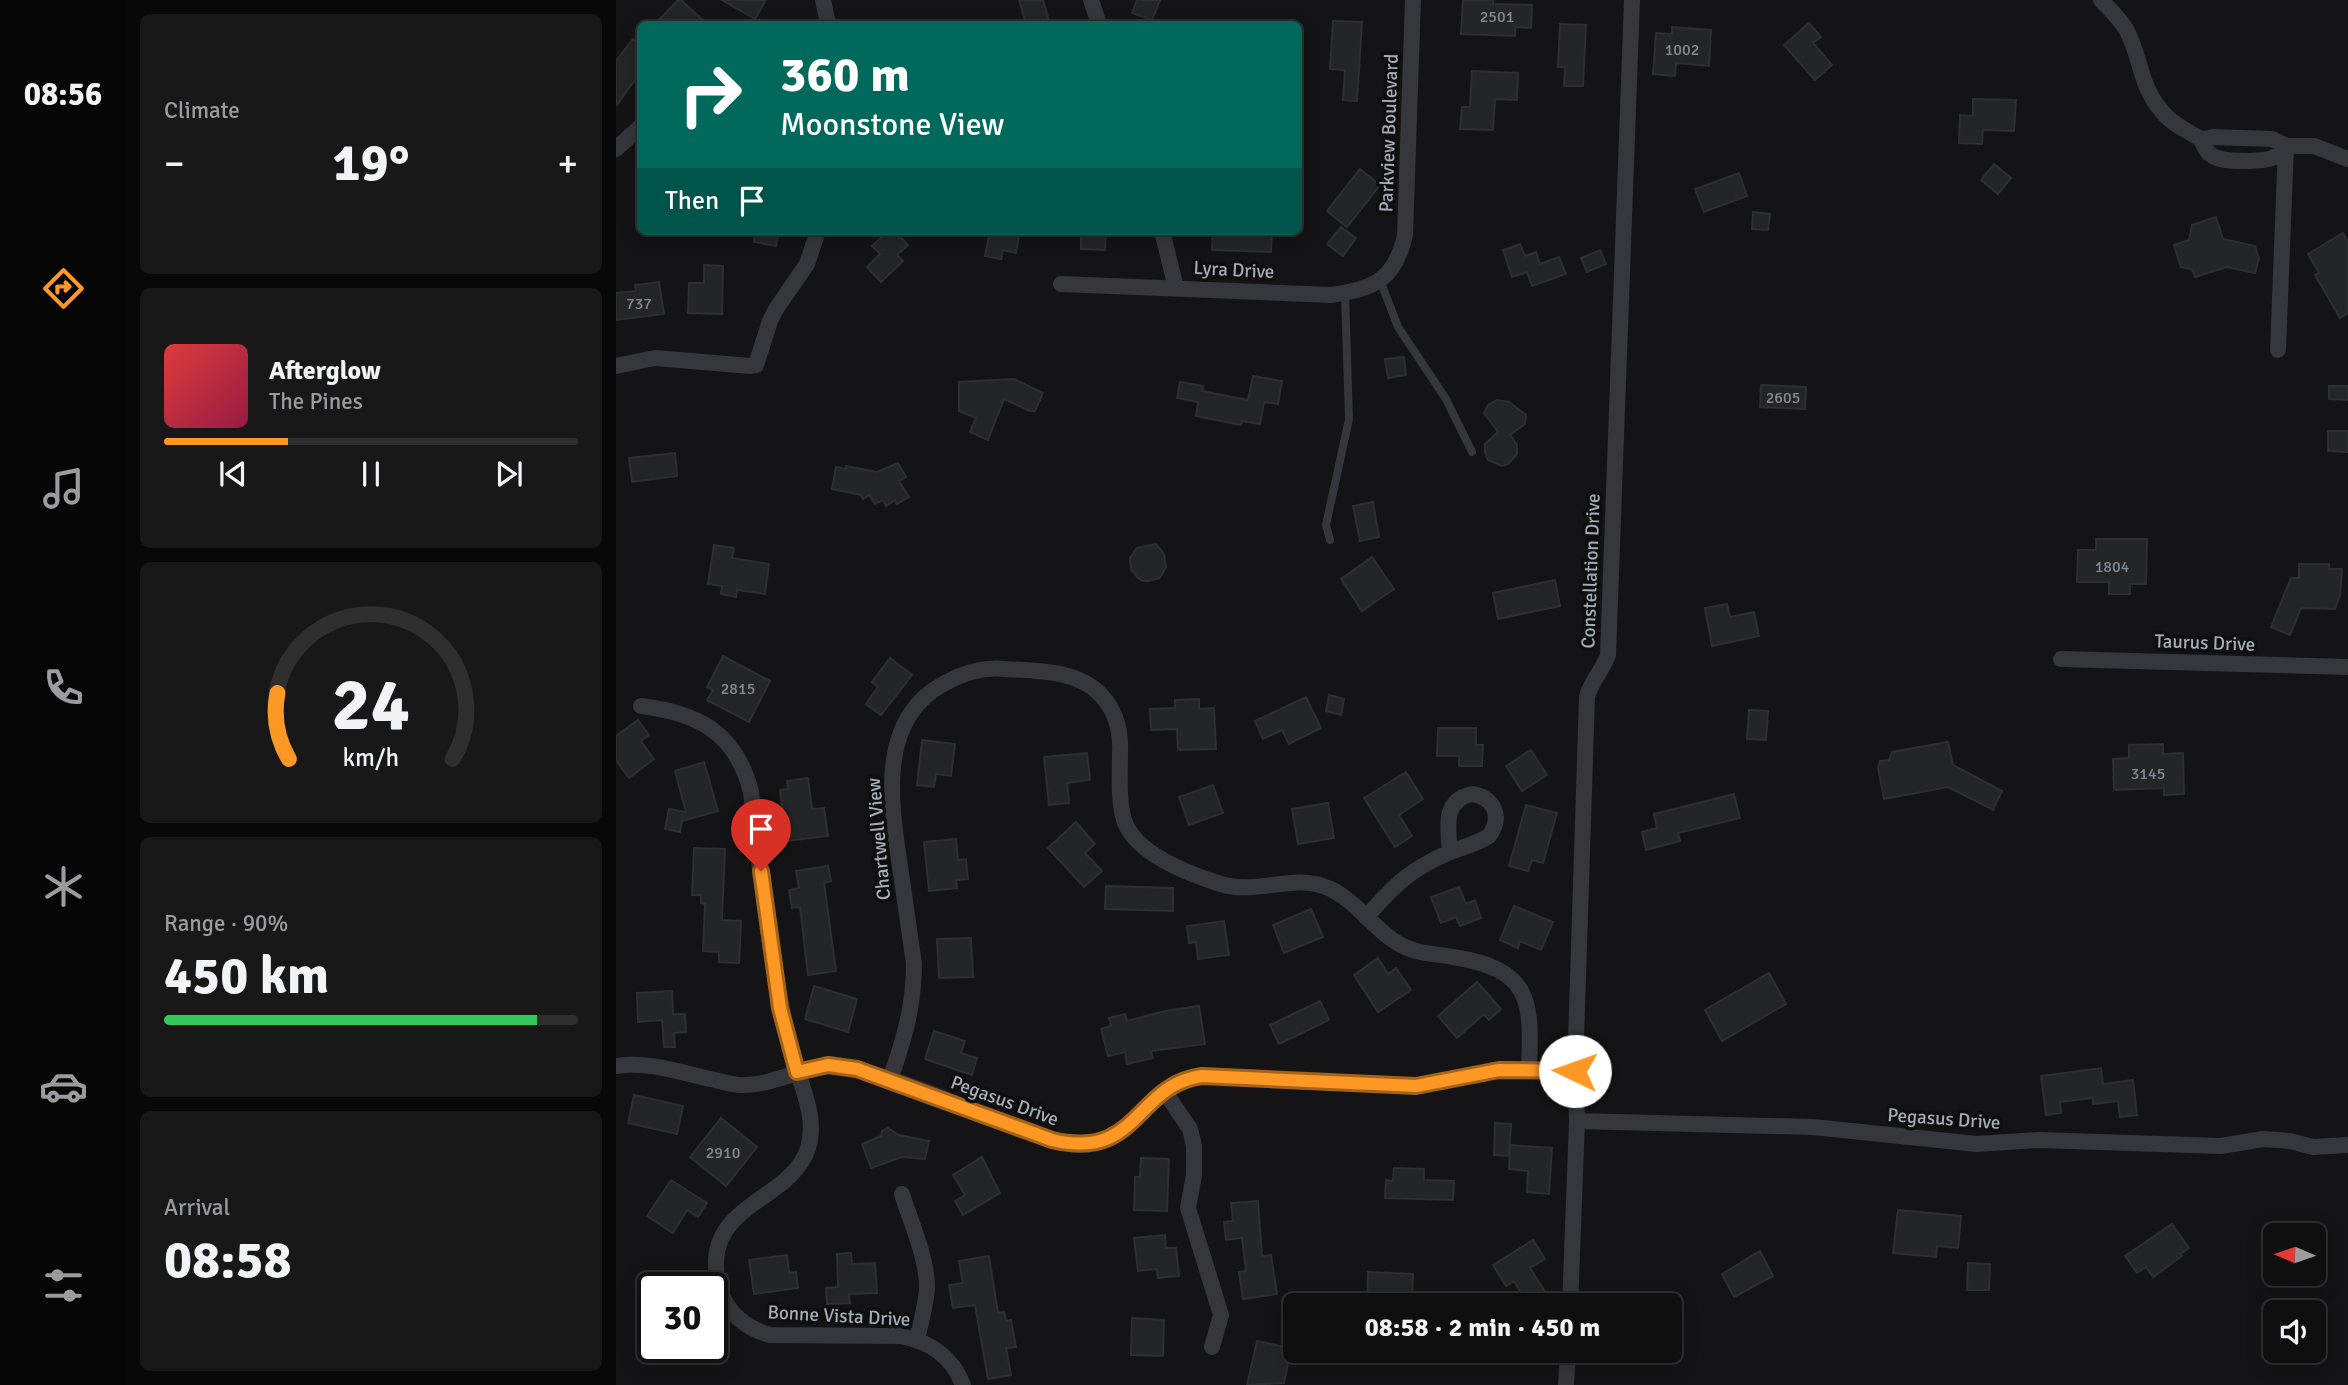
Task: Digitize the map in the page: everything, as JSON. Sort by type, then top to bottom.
[{"type":"street","points":[[823,0],[827,21]]},
{"type":"street","points":[[1091,0],[1097,21]]},
{"type":"street","name":"Parkview Boulevard","points":[[1396,265],[1405,235],[1413,0]]},
{"type":"street","name":"Constellation Drive","points":[[1570,1293],[1587,698],[1590,686],[1606,663],[1608,655],[1632,0]]},
{"type":"street","points":[[2101,0],[2125,29],[2134,47],[2141,76],[2157,104],[2168,118],[2202,140],[2207,151],[2213,156],[2237,161],[2271,160],[2279,156],[2286,146]]},
{"type":"street","points":[[616,149],[637,130]]},
{"type":"street","points":[[2202,140],[2213,137],[2239,140],[2272,139],[2286,146],[2314,146],[2348,159]]},
{"type":"street","points":[[2237,161],[2239,140]]},
{"type":"street","points":[[2278,349],[2286,146]]},
{"type":"street","points":[[616,366],[655,358],[755,365],[776,309],[807,264],[817,235]]},
{"type":"street","points":[[1163,235],[1177,288]]},
{"type":"street","name":"Lyra Drive","points":[[1061,284],[1331,295],[1345,293],[1380,280],[1396,265]]},
{"type":"street","name":"Taurus Drive","points":[[2061,659],[2348,667]]},
{"type":"street","name":"Chartwell View","points":[[890,1080],[907,1029],[914,987],[914,963],[893,812],[894,754],[900,733],[910,714],[937,687],[953,678],[1001,668],[1072,676],[1100,693],[1117,719],[1120,733],[1122,810],[1125,824],[1141,845],[1167,862],[1221,884],[1253,888],[1299,883],[1325,886],[1336,891],[1403,947],[1486,963],[1501,970],[1521,992],[1530,1018],[1529,1069]]},
{"type":"street","name":"Bonne Vista Drive","points":[[641,706],[672,712],[709,725],[735,751],[745,769],[751,792],[776,987],[810,1116],[808,1149],[793,1173],[741,1213],[725,1231],[717,1255],[716,1273],[725,1303],[743,1324],[770,1335],[891,1336],[917,1339],[946,1357],[963,1385]]},
{"type":"street","points":[[1366,916],[1401,879],[1450,852]]},
{"type":"street","name":"Pegasus Drive","points":[[616,1066],[657,1066],[737,1085],[759,1084],[828,1065],[841,1066],[890,1080],[1052,1140],[1082,1145],[1103,1141],[1115,1135],[1180,1081],[1202,1076],[1416,1086],[1486,1072],[1529,1069],[1575,1071]]},
{"type":"street","points":[[1165,1092],[1190,1129],[1194,1146],[1194,1175],[1188,1208],[1221,1315],[1212,1347]]},
{"type":"street","name":"Pegasus Drive","points":[[1577,1121],[1813,1127],[1977,1144],[2038,1140],[2221,1146],[2263,1139],[2290,1141],[2313,1147],[2348,1145]]},
{"type":"street","points":[[902,1194],[926,1274],[926,1297],[917,1339]]},
{"type":"street","points":[[1566,1385],[1567,1363]]},
{"type":"lane","points":[[1380,280],[1398,327],[1446,399],[1472,452]]},
{"type":"lane","points":[[1330,540],[1326,525],[1349,419],[1345,293]]},
{"type":"building","points":[[681,0],[704,21],[658,21]]},
{"type":"building","points":[[722,0],[766,0],[755,19]]},
{"type":"building","points":[[1019,0],[1043,0],[1049,21],[1025,21]]},
{"type":"building","points":[[1137,0],[1160,0],[1152,20],[1132,13]]},
{"type":"building","points":[[1463,0],[1493,0],[1493,4],[1532,5],[1531,28],[1515,27],[1515,36],[1461,34]]},
{"type":"building","points":[[1333,21],[1362,22],[1357,101],[1343,100],[1345,70],[1330,69]]},
{"type":"building","points":[[1809,23],[1821,37],[1813,43],[1832,65],[1815,80],[1784,45]]},
{"type":"building","points":[[1560,24],[1586,25],[1583,86],[1564,86],[1565,67],[1558,67]]},
{"type":"building","points":[[1672,27],[1711,30],[1709,66],[1676,63],[1675,76],[1653,74],[1656,33],[1672,34]]},
{"type":"building","points":[[633,39],[637,42],[637,77],[616,106],[616,61]]},
{"type":"building","points":[[1472,71],[1518,73],[1517,100],[1495,99],[1493,130],[1460,129],[1462,107],[1470,107]]},
{"type":"building","points":[[1973,99],[2016,100],[2014,131],[1983,130],[1982,144],[1959,143],[1960,115],[1973,116]]},
{"type":"building","points":[[1994,164],[2011,178],[1998,194],[1981,180]]},
{"type":"building","points":[[1360,169],[1380,185],[1347,227],[1327,211]]},
{"type":"building","points":[[1739,173],[1747,196],[1704,212],[1695,189]]},
{"type":"building","points":[[1753,212],[1770,214],[1768,230],[1752,229]]},
{"type":"building","points":[[2216,217],[2223,239],[2255,246],[2259,258],[2255,273],[2227,267],[2195,277],[2192,269],[2181,267],[2174,245],[2189,240],[2192,225]]},
{"type":"building","points":[[1341,227],[1356,238],[1343,256],[1327,244]]},
{"type":"building","points":[[2343,233],[2348,242],[2348,313],[2340,318],[2315,275],[2319,273],[2308,254]]},
{"type":"building","points":[[755,235],[778,235],[776,246],[754,242]]},
{"type":"building","points":[[884,235],[899,235],[908,245],[897,255],[903,261],[881,282],[867,267],[880,254],[872,246]]},
{"type":"building","points":[[989,235],[1019,235],[1016,253],[1003,250],[1001,259],[985,256]]},
{"type":"building","points":[[1081,235],[1106,235],[1105,250],[1081,249]]},
{"type":"building","points":[[1213,235],[1272,235],[1271,252],[1212,250]]},
{"type":"building","points":[[1520,244],[1525,256],[1536,252],[1540,264],[1559,257],[1566,274],[1532,286],[1527,272],[1512,277],[1503,250]]},
{"type":"building","points":[[1600,250],[1606,264],[1587,272],[1581,258]]},
{"type":"building","points":[[704,265],[723,266],[722,314],[688,313],[689,283],[704,283]]},
{"type":"building","points":[[659,282],[664,314],[616,320],[616,293],[636,291],[635,285]]},
{"type":"building","points":[[1404,357],[1406,375],[1388,378],[1385,359]]},
{"type":"building","points":[[1253,376],[1282,381],[1278,404],[1264,402],[1260,424],[1242,421],[1241,425],[1196,416],[1198,402],[1177,398],[1180,382],[1203,386],[1202,391],[1248,400]]},
{"type":"building","points":[[1014,379],[1043,393],[1035,411],[1004,399],[988,440],[970,432],[976,418],[959,411],[959,382]]},
{"type":"building","points":[[1761,385],[1806,387],[1805,409],[1760,407]]},
{"type":"building","points":[[2329,386],[2348,386],[2348,400],[2329,399]]},
{"type":"building","points":[[1497,400],[1509,402],[1526,415],[1525,424],[1510,435],[1517,445],[1517,454],[1508,464],[1502,466],[1488,460],[1485,452],[1485,444],[1498,432],[1484,413],[1488,405]]},
{"type":"building","points":[[2328,431],[2348,431],[2348,452],[2328,451]]},
{"type":"building","points":[[675,453],[677,476],[632,482],[629,458]]},
{"type":"building","points":[[898,463],[906,477],[899,481],[909,497],[897,504],[895,500],[886,506],[883,500],[875,504],[869,495],[863,499],[861,495],[832,489],[836,467],[846,469],[846,466],[877,472]]},
{"type":"building","points":[[1373,502],[1379,537],[1360,541],[1353,506]]},
{"type":"building","points":[[2096,539],[2147,539],[2146,584],[2130,584],[2130,594],[2109,594],[2109,582],[2077,582],[2078,550],[2096,550]]},
{"type":"building","points":[[1156,544],[1164,554],[1166,567],[1160,578],[1143,581],[1131,569],[1130,558],[1137,548]]},
{"type":"building","points":[[714,545],[734,548],[732,558],[769,564],[765,594],[737,590],[736,597],[721,594],[722,586],[708,584]]},
{"type":"building","points":[[1372,557],[1394,589],[1362,611],[1341,579]]},
{"type":"building","points":[[2299,564],[2329,564],[2329,569],[2342,569],[2340,595],[2335,609],[2301,608],[2290,635],[2271,627],[2291,578],[2299,578]]},
{"type":"building","points":[[1555,580],[1560,606],[1498,619],[1493,593]]},
{"type":"building","points":[[1727,604],[1730,617],[1754,612],[1759,636],[1712,646],[1705,608]]},
{"type":"building","points":[[723,656],[770,681],[749,722],[707,700],[713,690],[707,687]]},
{"type":"building","points":[[890,658],[912,675],[881,715],[866,704],[878,687],[872,682]]},
{"type":"building","points":[[1329,695],[1344,699],[1341,715],[1326,711]]},
{"type":"building","points":[[1306,697],[1321,728],[1289,744],[1282,730],[1263,739],[1255,721]]},
{"type":"building","points":[[1199,699],[1199,709],[1214,708],[1216,749],[1178,750],[1177,729],[1151,730],[1150,709],[1175,708],[1175,700]]},
{"type":"building","points":[[1749,710],[1768,711],[1766,740],[1747,739]]},
{"type":"building","points":[[638,720],[649,735],[641,741],[654,759],[629,778],[616,760],[616,736]]},
{"type":"building","points":[[1438,728],[1476,728],[1476,745],[1483,745],[1482,766],[1459,766],[1459,756],[1437,756]]},
{"type":"building","points":[[922,740],[955,744],[951,776],[936,774],[934,787],[917,785]]},
{"type":"building","points":[[1948,742],[1953,765],[2002,791],[1993,810],[1948,787],[1884,799],[1878,767],[1880,761],[1889,760],[1892,752]]},
{"type":"building","points":[[2163,744],[2163,754],[2183,753],[2184,794],[2164,795],[2164,788],[2114,790],[2113,759],[2129,758],[2129,745]]},
{"type":"building","points":[[1531,750],[1547,775],[1522,791],[1506,766]]},
{"type":"building","points":[[1087,753],[1090,780],[1067,783],[1069,803],[1049,805],[1044,757]]},
{"type":"building","points":[[704,762],[718,811],[682,821],[680,832],[665,829],[669,809],[686,812],[675,771]]},
{"type":"building","points":[[1406,772],[1423,799],[1399,815],[1412,836],[1395,847],[1364,798]]},
{"type":"building","points":[[808,778],[812,809],[824,808],[828,836],[780,842],[776,815],[783,814],[780,790],[788,789],[787,781]]},
{"type":"building","points":[[1213,785],[1223,813],[1189,825],[1179,797]]},
{"type":"building","points":[[1734,794],[1740,818],[1678,833],[1680,841],[1646,850],[1642,832],[1657,828],[1654,814]]},
{"type":"building","points":[[1328,803],[1334,838],[1298,844],[1292,809]]},
{"type":"building","points":[[1526,805],[1557,813],[1543,863],[1532,860],[1528,871],[1509,866]]},
{"type":"building","points":[[1076,822],[1095,844],[1085,853],[1102,871],[1084,887],[1048,848]]},
{"type":"building","points":[[956,839],[958,860],[966,859],[968,879],[956,880],[957,888],[929,891],[924,842]]},
{"type":"building","points":[[694,848],[725,849],[722,920],[741,921],[739,963],[719,962],[719,952],[703,951],[705,904],[701,903],[701,895],[692,895]]},
{"type":"building","points":[[828,866],[831,881],[824,883],[836,971],[808,975],[800,907],[792,908],[789,890],[799,888],[796,871]]},
{"type":"building","points":[[1106,886],[1173,888],[1173,911],[1105,909]]},
{"type":"building","points":[[1459,887],[1466,904],[1475,900],[1481,918],[1460,926],[1456,917],[1441,923],[1431,897]]},
{"type":"building","points":[[1514,906],[1553,922],[1541,950],[1520,941],[1518,948],[1500,940]]},
{"type":"building","points":[[1311,909],[1323,937],[1284,953],[1273,925]]},
{"type":"building","points":[[1224,921],[1229,955],[1198,959],[1196,942],[1189,943],[1187,926]]},
{"type":"building","points":[[971,938],[973,977],[939,978],[937,939]]},
{"type":"building","points":[[1378,958],[1388,974],[1396,968],[1411,990],[1378,1012],[1354,975]]},
{"type":"building","points":[[1769,973],[1786,1004],[1722,1041],[1705,1010]]},
{"type":"building","points":[[1477,982],[1501,1009],[1489,1020],[1484,1014],[1457,1038],[1438,1016]]},
{"type":"building","points":[[814,986],[857,999],[848,1032],[805,1019]]},
{"type":"building","points":[[672,991],[673,1014],[685,1014],[686,1032],[674,1033],[675,1047],[664,1047],[662,1020],[638,1022],[637,993]]},
{"type":"building","points":[[1320,1001],[1329,1020],[1279,1044],[1270,1025]]},
{"type":"building","points":[[1199,1006],[1205,1044],[1151,1051],[1153,1058],[1127,1064],[1125,1052],[1108,1056],[1101,1029],[1111,1026],[1109,1018],[1125,1014],[1127,1021]]},
{"type":"building","points":[[934,1031],[965,1041],[961,1053],[977,1058],[972,1075],[925,1059]]},
{"type":"building","points":[[2101,1068],[2103,1084],[2133,1080],[2137,1115],[2120,1117],[2118,1101],[2093,1104],[2093,1098],[2060,1102],[2061,1113],[2046,1115],[2041,1076]]},
{"type":"building","points":[[634,1095],[683,1106],[677,1134],[628,1123]]},
{"type":"building","points":[[721,1118],[757,1147],[726,1186],[690,1157]]},
{"type":"building","points":[[1495,1123],[1511,1124],[1509,1156],[1494,1155]]},
{"type":"building","points":[[888,1128],[899,1135],[929,1141],[925,1159],[902,1157],[871,1168],[862,1144],[881,1136],[882,1131]]},
{"type":"building","points":[[1510,1145],[1552,1148],[1549,1194],[1527,1192],[1528,1171],[1509,1169]]},
{"type":"building","points":[[982,1157],[1000,1193],[963,1215],[955,1201],[965,1195],[953,1175]]},
{"type":"building","points":[[1141,1158],[1169,1159],[1167,1211],[1134,1210],[1135,1177],[1140,1177]]},
{"type":"building","points":[[1394,1168],[1424,1169],[1424,1180],[1454,1181],[1453,1200],[1385,1198],[1386,1180],[1393,1181]]},
{"type":"building","points":[[671,1180],[707,1203],[698,1217],[687,1210],[673,1233],[647,1216]]},
{"type":"building","points":[[1258,1201],[1262,1256],[1271,1255],[1277,1294],[1243,1299],[1239,1272],[1246,1271],[1242,1238],[1226,1240],[1224,1222],[1233,1221],[1231,1203]]},
{"type":"building","points":[[1898,1210],[1961,1216],[1958,1248],[1937,1246],[1936,1257],[1893,1253]]},
{"type":"building","points":[[2172,1224],[2189,1248],[2153,1277],[2146,1267],[2137,1273],[2125,1256]]},
{"type":"building","points":[[1165,1235],[1166,1248],[1176,1248],[1179,1276],[1158,1278],[1157,1269],[1138,1271],[1134,1238]]},
{"type":"building","points":[[1533,1240],[1545,1259],[1530,1268],[1544,1290],[1539,1293],[1521,1293],[1514,1281],[1506,1286],[1493,1265]]},
{"type":"building","points":[[1760,1251],[1773,1276],[1734,1297],[1722,1274]]},
{"type":"building","points":[[851,1253],[852,1264],[875,1263],[877,1293],[849,1294],[850,1303],[827,1304],[826,1288],[838,1287],[837,1254]]},
{"type":"building","points":[[787,1255],[789,1273],[796,1272],[798,1288],[754,1294],[749,1260]]},
{"type":"building","points":[[989,1256],[998,1313],[1004,1312],[1006,1321],[1011,1320],[1016,1347],[1006,1348],[1011,1375],[988,1379],[975,1305],[953,1308],[949,1285],[963,1283],[959,1261]]},
{"type":"building","points":[[1968,1263],[1990,1264],[1989,1290],[1967,1290]]},
{"type":"building","points":[[1368,1272],[1413,1274],[1412,1293],[1367,1293]]},
{"type":"building","points":[[1132,1318],[1164,1320],[1163,1356],[1131,1355]]},
{"type":"building","points":[[1257,1341],[1283,1346],[1283,1363],[1288,1363],[1284,1383],[1247,1385]]},
{"type":"route","points":[[761,871],[774,976],[797,1072],[828,1065],[857,1069],[1052,1140],[1082,1145],[1103,1141],[1132,1122],[1180,1081],[1202,1076],[1416,1086],[1499,1070],[1575,1071]]}]
